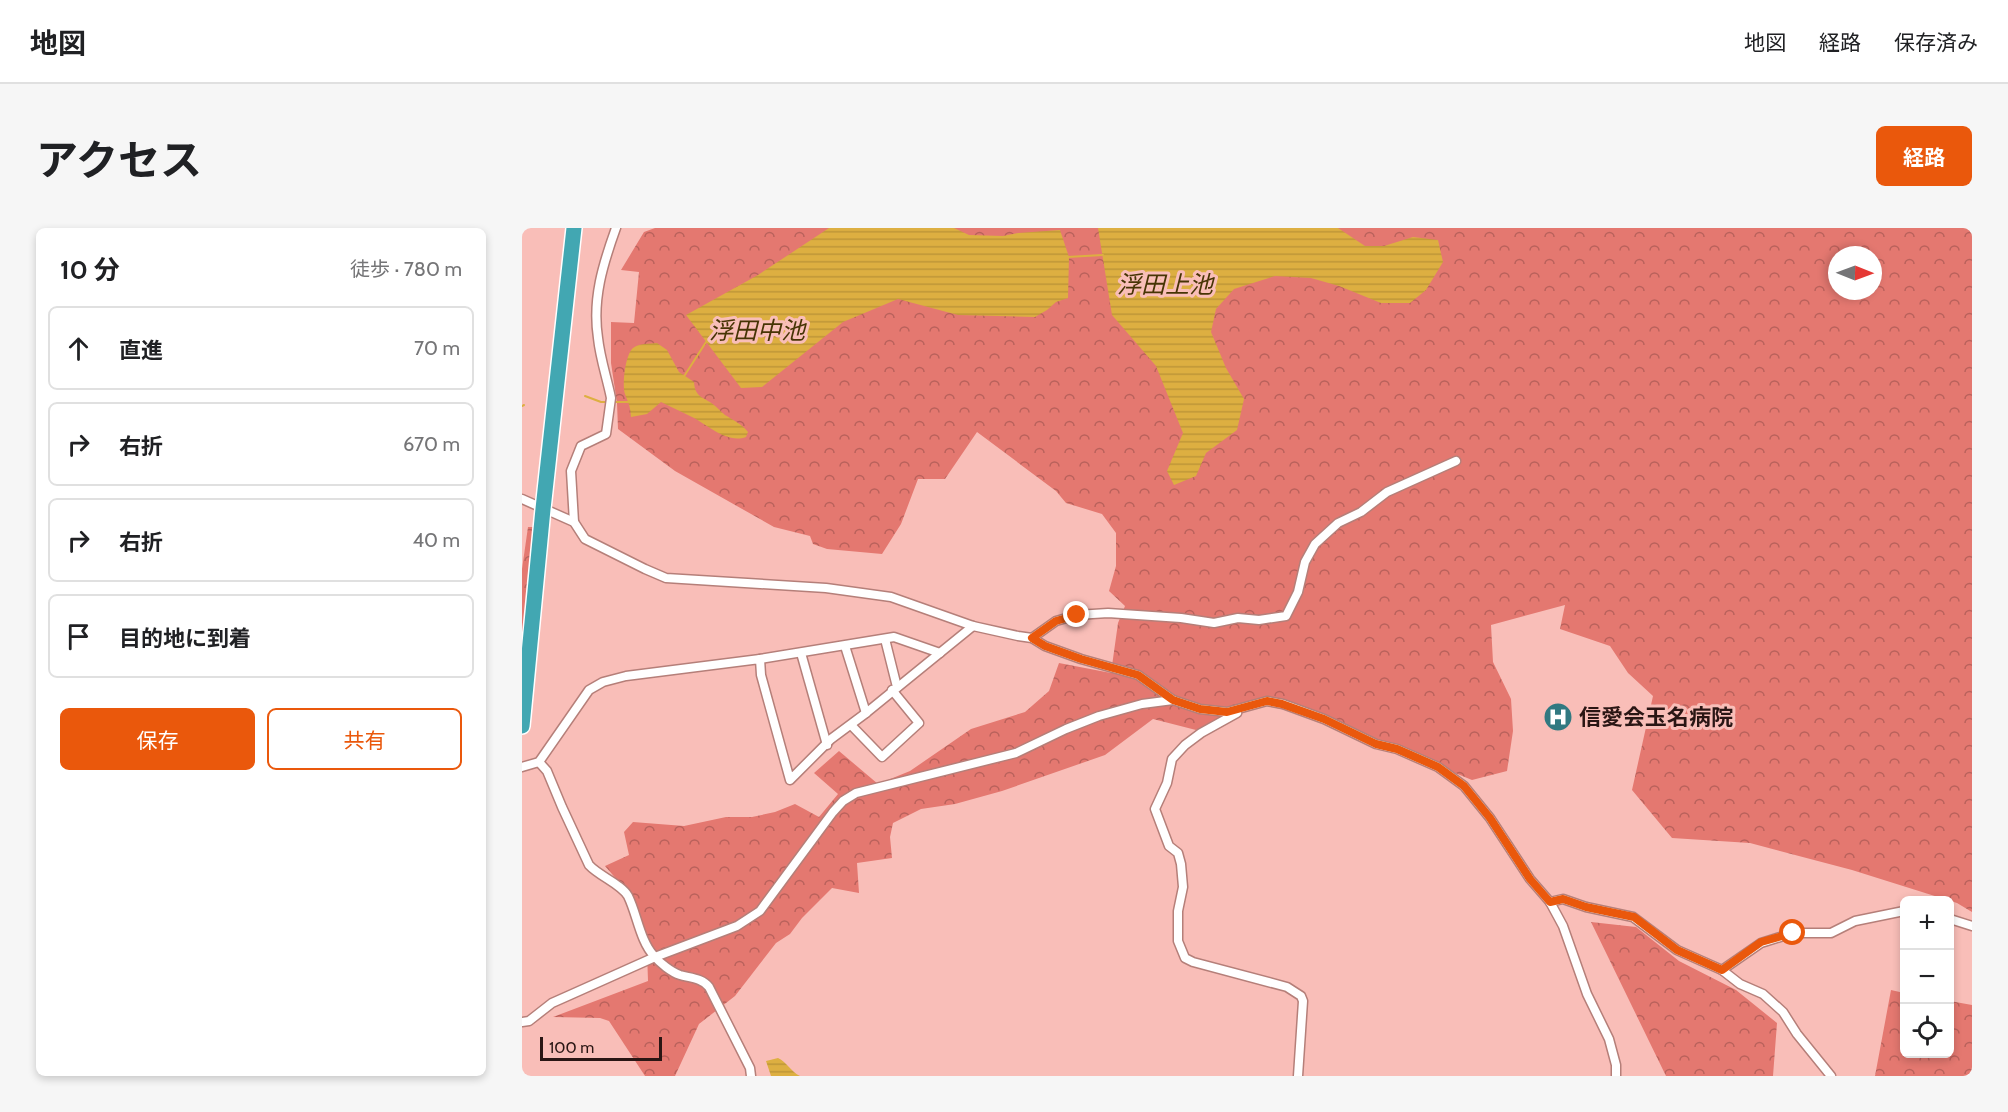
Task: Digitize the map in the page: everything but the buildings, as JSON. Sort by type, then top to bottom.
[{"type":"highway","points":[[522,726],[574,228]]},
{"type":"street","points":[[616,228],[609,244],[597,291],[596,311],[597,337],[611,398],[606,434],[581,446],[571,471],[574,522],[585,538],[666,578],[826,588],[891,597],[973,626],[1032,638],[1045,646],[1081,659],[1138,675],[1173,700],[1200,709],[1227,712],[1267,701],[1282,704],[1324,719],[1376,744],[1397,749],[1438,767],[1464,786],[1490,818],[1530,879],[1550,902],[1563,926],[1587,994],[1609,1039],[1616,1065],[1616,1076]]},
{"type":"street","points":[[1032,638],[1056,621],[1077,615],[1118,614],[1180,618],[1214,623],[1238,618],[1259,620],[1286,616],[1298,592],[1305,562],[1315,544],[1330,530],[1338,523],[1361,512],[1387,492],[1456,461]]},
{"type":"street","points":[[522,499],[574,522]]},
{"type":"street","points":[[760,659],[761,675],[790,780],[831,740],[973,626]]},
{"type":"street","points":[[522,767],[539,762],[589,690],[603,682],[626,676],[760,659],[894,637],[940,653]]},
{"type":"street","points":[[851,724],[882,757],[920,723],[895,689],[885,639]]},
{"type":"street","points":[[845,646],[866,713]]},
{"type":"street","points":[[801,653],[827,745]]},
{"type":"street","points":[[522,1022],[529,1021],[552,1003],[655,957],[737,926],[760,911],[833,812],[843,801],[856,793],[1016,753],[1099,716],[1151,702],[1173,700]]},
{"type":"street","points":[[1255,704],[1220,722],[1185,745],[1172,759],[1167,783],[1155,809],[1169,846],[1178,854],[1181,864],[1184,887],[1178,911],[1178,941],[1185,957],[1193,962],[1287,987],[1301,996],[1302,1021],[1298,1076]]},
{"type":"street","points":[[539,762],[547,771],[589,865],[628,895],[638,924],[655,957],[677,974],[701,981],[709,987],[750,1068],[751,1076]]},
{"type":"street","points":[[1550,902],[1563,899],[1586,907],[1634,917],[1677,950],[1722,970],[1740,984],[1763,994],[1783,1012],[1797,1034],[1831,1076]]},
{"type":"street","points":[[1722,970],[1761,942],[1793,933],[1831,933],[1855,921],[1900,912]]},
{"type":"street","points":[[1954,920],[1972,926]]},
{"type":"green space","points":[[655,228],[1972,228],[1972,912],[1954,902],[1954,896],[1935,896],[1852,870],[1750,843],[1672,838],[1632,790],[1653,696],[1628,673],[1610,646],[1560,629],[1565,605],[1491,625],[1493,662],[1511,699],[1513,731],[1507,771],[1472,780],[1324,719],[1263,705],[1196,730],[1153,719],[1105,755],[1002,791],[955,804],[921,809],[893,823],[890,837],[892,858],[857,863],[859,893],[832,888],[802,918],[790,934],[776,943],[735,996],[699,1024],[675,1076],[645,1076],[609,1021],[600,1018],[553,1017],[648,981],[647,952],[632,897],[605,866],[629,855],[624,832],[633,822],[684,826],[726,817],[752,817],[775,812],[795,804],[819,817],[838,794],[814,773],[839,751],[878,784],[910,771],[971,729],[1025,712],[1049,691],[1059,663],[1111,673],[1118,623],[1125,606],[1109,591],[1116,566],[1116,533],[1102,514],[1066,503],[1056,491],[977,432],[945,479],[918,479],[901,524],[882,554],[827,549],[813,544],[810,536],[774,527],[675,471],[618,429],[611,363],[611,322],[634,323],[639,272],[621,270],[644,232]]},
{"type":"green space","points":[[528,527],[533,527],[522,643],[522,569]]},
{"type":"green space","points":[[1591,922],[1636,927],[1679,961],[1736,990],[1777,1023],[1773,1076],[1666,1076]]},
{"type":"green space","points":[[1891,990],[1900,992],[1900,1058],[1954,1058],[1954,1002],[1972,1005],[1972,1076],[1875,1076]]},
{"type":"water","name":"浮田中池","points":[[829,228],[954,228],[969,235],[1003,236],[1060,230],[1069,257],[1068,298],[1056,302],[1035,317],[958,315],[898,299],[843,322],[762,387],[741,388],[686,315],[758,275]]},
{"type":"water","name":"浮田上池","points":[[1098,228],[1338,228],[1365,246],[1384,246],[1413,237],[1438,240],[1443,262],[1426,290],[1410,303],[1381,303],[1339,286],[1311,278],[1275,276],[1234,289],[1216,309],[1211,332],[1226,368],[1244,399],[1237,430],[1206,453],[1196,476],[1174,485],[1167,471],[1183,433],[1156,366],[1112,315]]},
{"type":"water","points":[[657,343],[667,350],[679,372],[694,382],[698,394],[743,427],[748,432],[746,437],[725,436],[661,402],[647,414],[631,417],[624,384],[628,357],[635,346]]},
{"type":"water","points":[[778,1058],[800,1076],[771,1076],[766,1061]]},
{"type":"waterway","points":[[1067,257],[1103,255]]},
{"type":"waterway","points":[[683,378],[706,342],[709,341]]},
{"type":"waterway","points":[[585,396],[601,402],[630,402]]},
{"type":"place","name":"信愛会玉名病院","points":[[1558,717]]},
{"type":"route","points":[[1077,615],[1056,621],[1032,638],[1045,646],[1081,659],[1138,675],[1173,700],[1200,709],[1227,712],[1267,701],[1282,704],[1324,719],[1376,744],[1397,749],[1438,767],[1464,786],[1490,818],[1530,879],[1550,902],[1563,899],[1586,907],[1634,917],[1677,950],[1722,970],[1761,942],[1793,933]]}]
